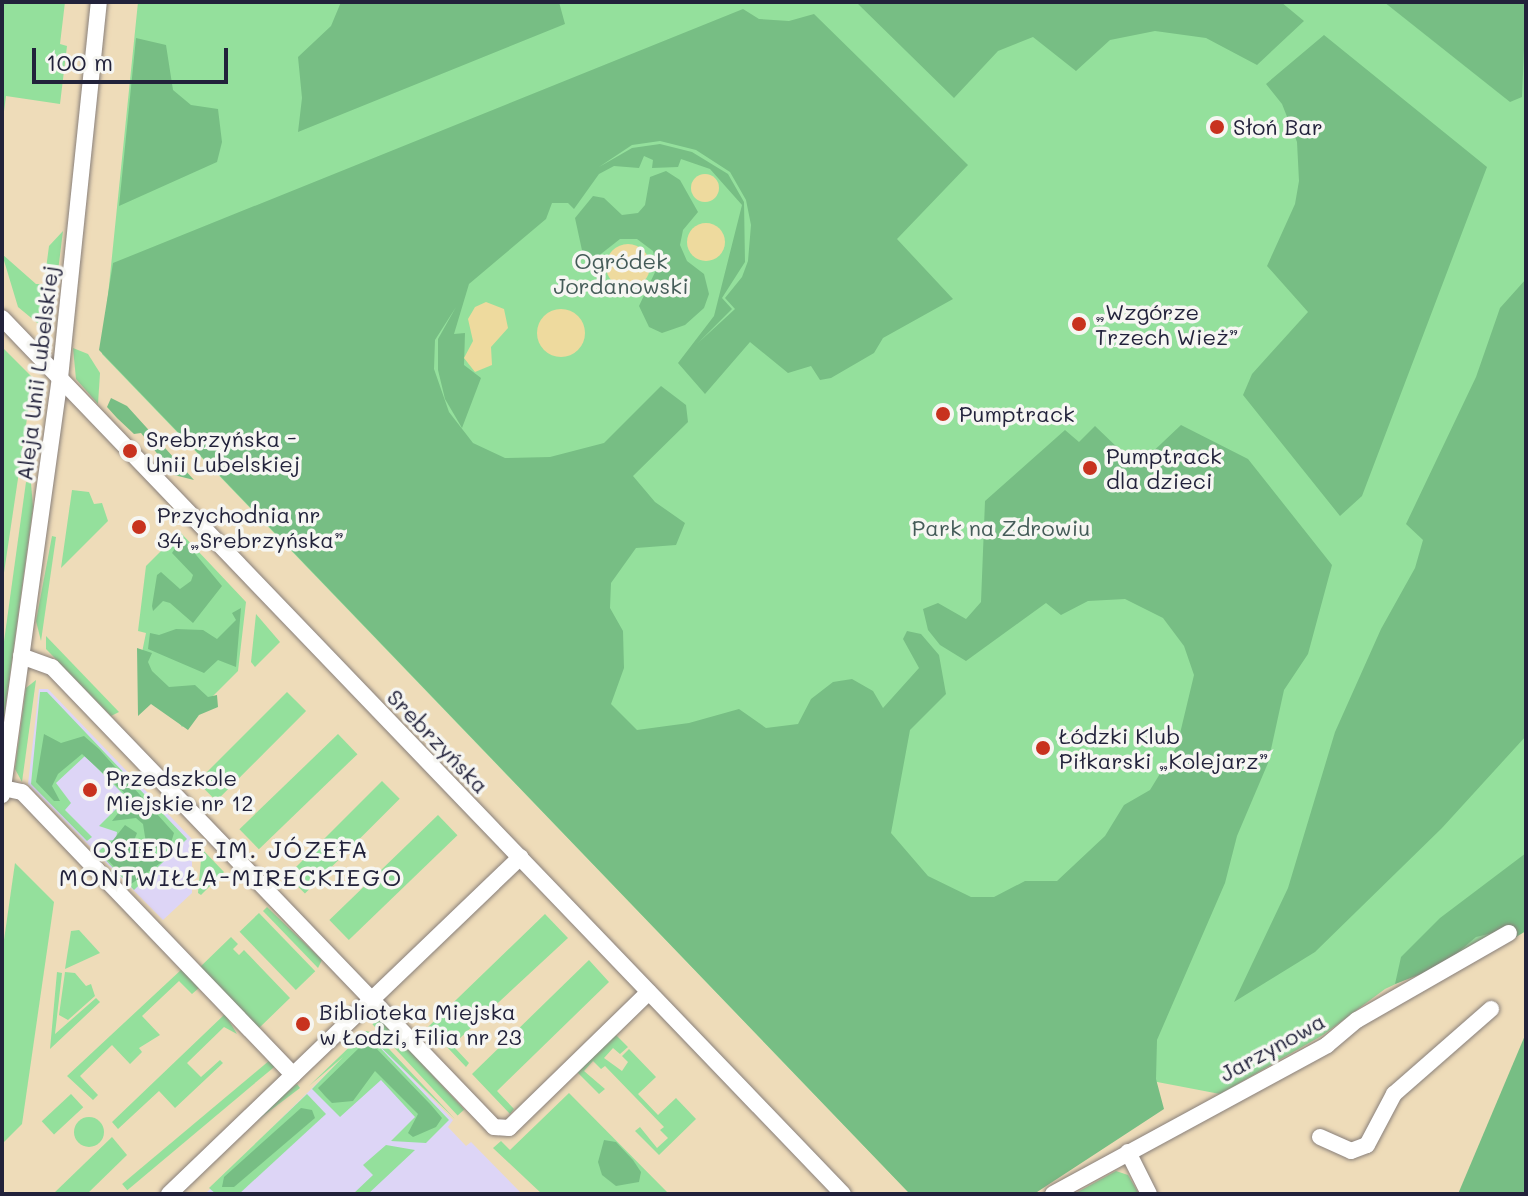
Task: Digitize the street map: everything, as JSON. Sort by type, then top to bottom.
[{"type":"street","name":"Aleja Unii Lubelskiej","points":[[2,795],[60,378],[99,2]]},
{"type":"street","name":"Srebrzyńska","points":[[2,318],[843,1194]]},
{"type":"street","points":[[21,656],[52,667],[500,1130],[509,1128],[649,992]]},
{"type":"street","points":[[3,788],[22,792],[293,1075]]},
{"type":"street","points":[[169,1194],[520,857]]},
{"type":"street","name":"Jarzynowa","points":[[1053,1194],[1327,1045],[1357,1020],[1509,933]]},
{"type":"street","points":[[1320,1137],[1351,1151],[1367,1145],[1394,1094],[1491,1009]]},
{"type":"street","points":[[1128,1152],[1149,1194]]},
{"type":"shaded area","name":"Przedszkole Miejskie nr 12","points":[[39,689],[48,689],[192,839],[192,893],[163,920],[28,784]]},
{"type":"shaded area","points":[[368,1033],[453,1120],[448,1127],[466,1146],[471,1142],[522,1194],[205,1194]]},
{"type":"green space","points":[[2,2],[65,2],[60,44],[67,46],[60,104],[6,96],[2,127]]},
{"type":"green space","name":"Park na Zdrowiu","points":[[138,2],[1526,2],[1526,913],[1453,957],[1385,989],[1323,1035],[1220,1094],[1152,1081],[910,1194],[102,354]]},
{"type":"green space","points":[[341,2],[559,2],[565,24],[298,132],[302,98],[298,57],[331,26]]},
{"type":"green space","points":[[856,2],[1281,2],[1304,21],[1257,65],[1206,38],[1155,31],[1110,40],[1076,71],[1033,37],[998,51],[954,98]]},
{"type":"green space","points":[[1384,2],[1526,2],[1522,97],[1510,102]]},
{"type":"green space","points":[[743,9],[759,19],[789,21],[814,14],[968,165],[897,239],[953,299],[883,338],[874,353],[831,378],[820,380],[811,366],[788,373],[750,342],[705,394],[678,363],[714,316],[742,205],[710,169],[681,159],[678,167],[652,168],[653,160],[644,156],[639,168],[614,166],[599,174],[574,209],[568,203],[552,203],[546,219],[469,284],[454,334],[465,333],[464,365],[481,378],[462,428],[445,399],[438,370],[438,339],[456,307],[435,340],[434,369],[449,412],[473,443],[505,458],[550,457],[604,443],[661,386],[686,405],[688,422],[633,476],[655,502],[685,523],[676,545],[636,548],[611,583],[610,608],[623,631],[624,668],[611,704],[637,730],[689,723],[739,709],[766,728],[798,724],[811,699],[833,682],[852,679],[873,691],[883,708],[919,668],[903,639],[907,631],[921,634],[939,655],[946,694],[910,730],[891,833],[928,876],[971,897],[994,897],[1025,881],[1057,881],[1105,836],[1124,805],[1150,790],[1177,746],[1194,675],[1184,646],[1163,618],[1125,599],[1088,601],[1061,615],[1046,603],[966,661],[940,645],[928,630],[923,609],[938,603],[966,619],[981,602],[985,501],[1065,430],[1079,442],[1095,426],[1121,451],[1145,459],[1181,425],[1248,459],[1332,565],[1308,654],[1284,690],[1268,763],[1237,836],[1225,883],[1157,1040],[1156,1079],[1164,1109],[1034,1194],[910,1194],[99,350],[113,263]],"holes":[[[660,141],[696,150],[730,172],[746,200],[751,225],[748,261],[742,277],[725,298],[735,309],[698,343],[732,309],[722,298],[745,262],[744,202],[728,174],[692,152],[660,144],[632,148],[599,167],[632,145]]]},
{"type":"green space","points":[[1324,35],[1487,167],[1362,496],[1340,516],[1243,395],[1252,374],[1308,312],[1267,266],[1295,204],[1299,181],[1297,142],[1282,104],[1266,84]]},
{"type":"green space","points":[[136,38],[166,45],[173,90],[191,105],[218,109],[222,142],[217,162],[119,206]]},
{"type":"green space","points":[[666,171],[680,180],[698,212],[683,230],[680,245],[687,261],[704,274],[709,294],[704,308],[685,325],[662,333],[649,327],[639,306],[657,268],[653,251],[637,239],[620,239],[592,261],[583,255],[575,218],[593,196],[604,198],[622,215],[638,213],[645,205],[650,177]]},
{"type":"green space","points":[[63,231],[51,327],[47,331],[18,307],[2,254],[36,284],[44,284],[49,246]]},
{"type":"green space","points":[[1526,279],[1526,736],[1442,828],[1315,952],[1234,1002],[1288,888],[1335,732],[1381,629],[1415,568],[1423,540],[1406,524],[1476,377],[1500,308]]},
{"type":"green space","points":[[2,347],[33,378],[2,586]]},
{"type":"green space","points":[[73,348],[88,354],[100,373],[98,404],[76,379]]},
{"type":"green space","points":[[111,398],[127,406],[194,480],[174,475],[141,433],[134,434],[107,407]]},
{"type":"green space","points":[[26,482],[31,483],[33,507],[2,732],[2,656]]},
{"type":"green space","points":[[72,490],[89,492],[94,504],[102,503],[108,521],[61,568]]},
{"type":"green space","points":[[180,532],[246,602],[238,671],[182,727],[140,662],[146,633],[138,631],[146,566]]},
{"type":"green space","points":[[52,536],[56,537],[41,641],[36,621]]},
{"type":"green space","points":[[178,544],[187,544],[222,586],[193,623],[170,603],[163,601],[153,611],[152,606],[157,575],[161,572],[180,589],[191,581],[193,575],[172,553]]},
{"type":"green space","points":[[241,608],[236,667],[218,660],[204,673],[148,649],[150,633],[159,635],[176,629],[203,630],[217,639],[236,620],[232,613]]},
{"type":"green space","points":[[256,614],[280,642],[255,667],[251,662]]},
{"type":"green space","points":[[46,636],[119,712],[111,716],[46,649]]},
{"type":"green space","points":[[137,648],[152,653],[148,662],[152,671],[169,687],[195,685],[208,697],[217,695],[218,707],[199,715],[188,730],[151,704],[138,716]]},
{"type":"green space","points":[[36,680],[22,782],[15,769],[26,688]]},
{"type":"green space","name":"Przedszkole Miejskie nr 12","points":[[40,692],[47,692],[187,839],[134,890],[98,852],[105,845],[101,841],[116,840],[117,832],[99,826],[127,798],[85,756],[56,783],[71,803],[65,810],[92,837],[87,841],[31,784]]},
{"type":"green space","points":[[287,692],[306,711],[216,801],[197,782]]},
{"type":"green space","points":[[44,734],[61,743],[84,736],[99,749],[174,833],[170,846],[158,849],[146,843],[143,824],[136,818],[112,821],[130,798],[82,754],[58,774],[52,786],[60,801],[54,801],[36,782]]},
{"type":"green space","points":[[338,734],[357,754],[259,849],[239,829]]},
{"type":"green space","points":[[382,781],[400,799],[305,893],[287,876]]},
{"type":"green space","points":[[438,815],[457,835],[349,940],[329,920]]},
{"type":"green space","points":[[125,825],[137,833],[129,853],[140,861],[146,852],[154,853],[162,862],[131,884],[102,854]]},
{"type":"green space","points":[[202,849],[224,872],[201,895],[198,893]]},
{"type":"green space","points":[[1526,853],[1526,931],[1516,937],[1509,929],[1476,937],[1442,966],[1395,984],[1401,957],[1440,918]]},
{"type":"green space","points":[[15,863],[54,902],[22,1124],[2,1144],[2,954]]},
{"type":"green space","points":[[267,907],[322,960],[318,968],[263,911]]},
{"type":"green space","points":[[259,913],[315,971],[296,990],[240,932]]},
{"type":"green space","points":[[545,914],[568,938],[459,1039],[455,1048],[469,1063],[466,1067],[428,1027]]},
{"type":"green space","points":[[79,930],[100,953],[65,969],[71,931]]},
{"type":"green space","points":[[231,937],[238,944],[233,949],[239,955],[244,950],[290,998],[258,1029],[199,968]]},
{"type":"green space","points":[[589,960],[609,982],[497,1091],[514,1109],[510,1114],[472,1074]]},
{"type":"green space","points":[[182,969],[200,987],[192,994],[179,981],[142,1016],[160,1035],[139,1048],[142,1052],[130,1064],[112,1045],[80,1076],[98,1095],[93,1100],[67,1076]]},
{"type":"green space","points":[[57,972],[62,973],[55,1034],[96,998],[100,1002],[50,1049]]},
{"type":"green space","points":[[65,972],[75,973],[86,986],[91,984],[95,996],[68,1020],[59,1015]]},
{"type":"green space","points":[[225,1014],[237,1034],[224,1027],[187,1063],[201,1077],[220,1060],[223,1063],[175,1108],[159,1091],[118,1129],[112,1122]]},
{"type":"green space","points":[[379,1018],[464,1109],[458,1116],[372,1024]]},
{"type":"green space","points":[[366,1031],[374,1033],[455,1119],[367,1034],[449,1120],[426,1143],[391,1141],[415,1117],[381,1080],[340,1117],[312,1089],[343,1057],[309,1086]]},
{"type":"green space","points":[[1526,1033],[1526,1194],[1458,1194]]},
{"type":"green space","points":[[616,1035],[628,1047],[620,1054],[613,1048],[604,1058],[622,1071],[628,1062],[622,1056],[629,1049],[656,1077],[638,1094],[658,1115],[676,1098],[696,1119],[659,1155],[635,1131],[640,1127],[657,1148],[668,1138],[660,1130],[664,1127],[605,1066],[601,1069],[593,1061],[584,1071],[605,1089],[599,1094],[577,1072]]},
{"type":"green space","points":[[362,1045],[374,1046],[431,1105],[442,1118],[436,1127],[413,1137],[408,1133],[418,1114],[375,1071],[353,1101],[332,1103],[325,1096],[318,1088]]},
{"type":"green space","points":[[270,1060],[275,1066],[127,1190],[122,1184]]},
{"type":"green space","points":[[297,1084],[300,1088],[191,1170],[188,1166]]},
{"type":"green space","points":[[569,1093],[669,1194],[542,1194],[493,1148],[501,1141],[510,1150]]},
{"type":"green space","points":[[71,1094],[83,1107],[54,1134],[42,1121]]},
{"type":"green space","points":[[307,1094],[326,1114],[239,1194],[216,1194],[209,1188]]},
{"type":"green space","points":[[301,1108],[312,1110],[315,1118],[234,1187],[222,1187],[224,1177]]},
{"type":"green space","points":[[89,1117],[95,1118],[103,1126],[103,1138],[95,1146],[89,1147],[83,1146],[75,1138],[74,1132],[75,1126],[83,1118]]},
{"type":"green space","points":[[112,1137],[127,1155],[87,1194],[53,1194]]},
{"type":"green space","points":[[604,1140],[616,1142],[633,1160],[641,1172],[639,1182],[616,1186],[602,1175],[598,1162]]},
{"type":"green space","points":[[386,1145],[415,1150],[368,1194],[353,1194],[373,1175],[363,1165]]},
{"type":"green space","points":[[1116,1171],[1128,1175],[1139,1194],[1074,1194]]},
{"type":"sand","points":[[705,174],[715,178],[719,188],[715,198],[705,202],[695,198],[691,188],[695,178]]},
{"type":"sand","points":[[706,223],[720,228],[725,242],[720,256],[706,261],[692,256],[687,242],[692,228]]},
{"type":"sand","points":[[628,244],[644,250],[650,266],[644,282],[628,288],[612,282],[606,266],[612,250]]},
{"type":"sand","points":[[486,302],[504,309],[508,328],[491,347],[492,365],[475,372],[464,358],[473,341],[468,319],[475,307]]},
{"type":"sand","points":[[561,309],[570,310],[578,316],[584,324],[584,342],[578,350],[570,356],[561,357],[552,356],[544,350],[538,342],[537,333],[538,324],[544,316],[552,310]]},
{"type":"place","name":"Słoń Bar","points":[[1217,127]]},
{"type":"place","name":"„Wzgórze Trzech Wież”","points":[[1079,324]]},
{"type":"place","name":"Pumptrack","points":[[943,414]]},
{"type":"place","name":"Srebrzyńska - Unii Lubelskiej","points":[[130,451]]},
{"type":"place","name":"Pumptrack dla dzieci","points":[[1090,468]]},
{"type":"place","name":"Przychodnia nr 34 „Srebrzyńska”","points":[[139,527]]},
{"type":"place","name":"Łódzki Klub Piłkarski „Kolejarz”","points":[[1043,748]]},
{"type":"place","name":"Przedszkole Miejskie nr 12","points":[[90,790]]},
{"type":"place","name":"Biblioteka Miejska w Łodzi, Filia nr 23","points":[[303,1024]]},
{"type":"district","name":"OSIEDLE IM. JÓZEFA MONTWIŁŁA-MIRECKIEGO","points":[[231,863]]},
{"type":"park label","name":"Ogródek Jordanowski","points":[[621,272]]}]
